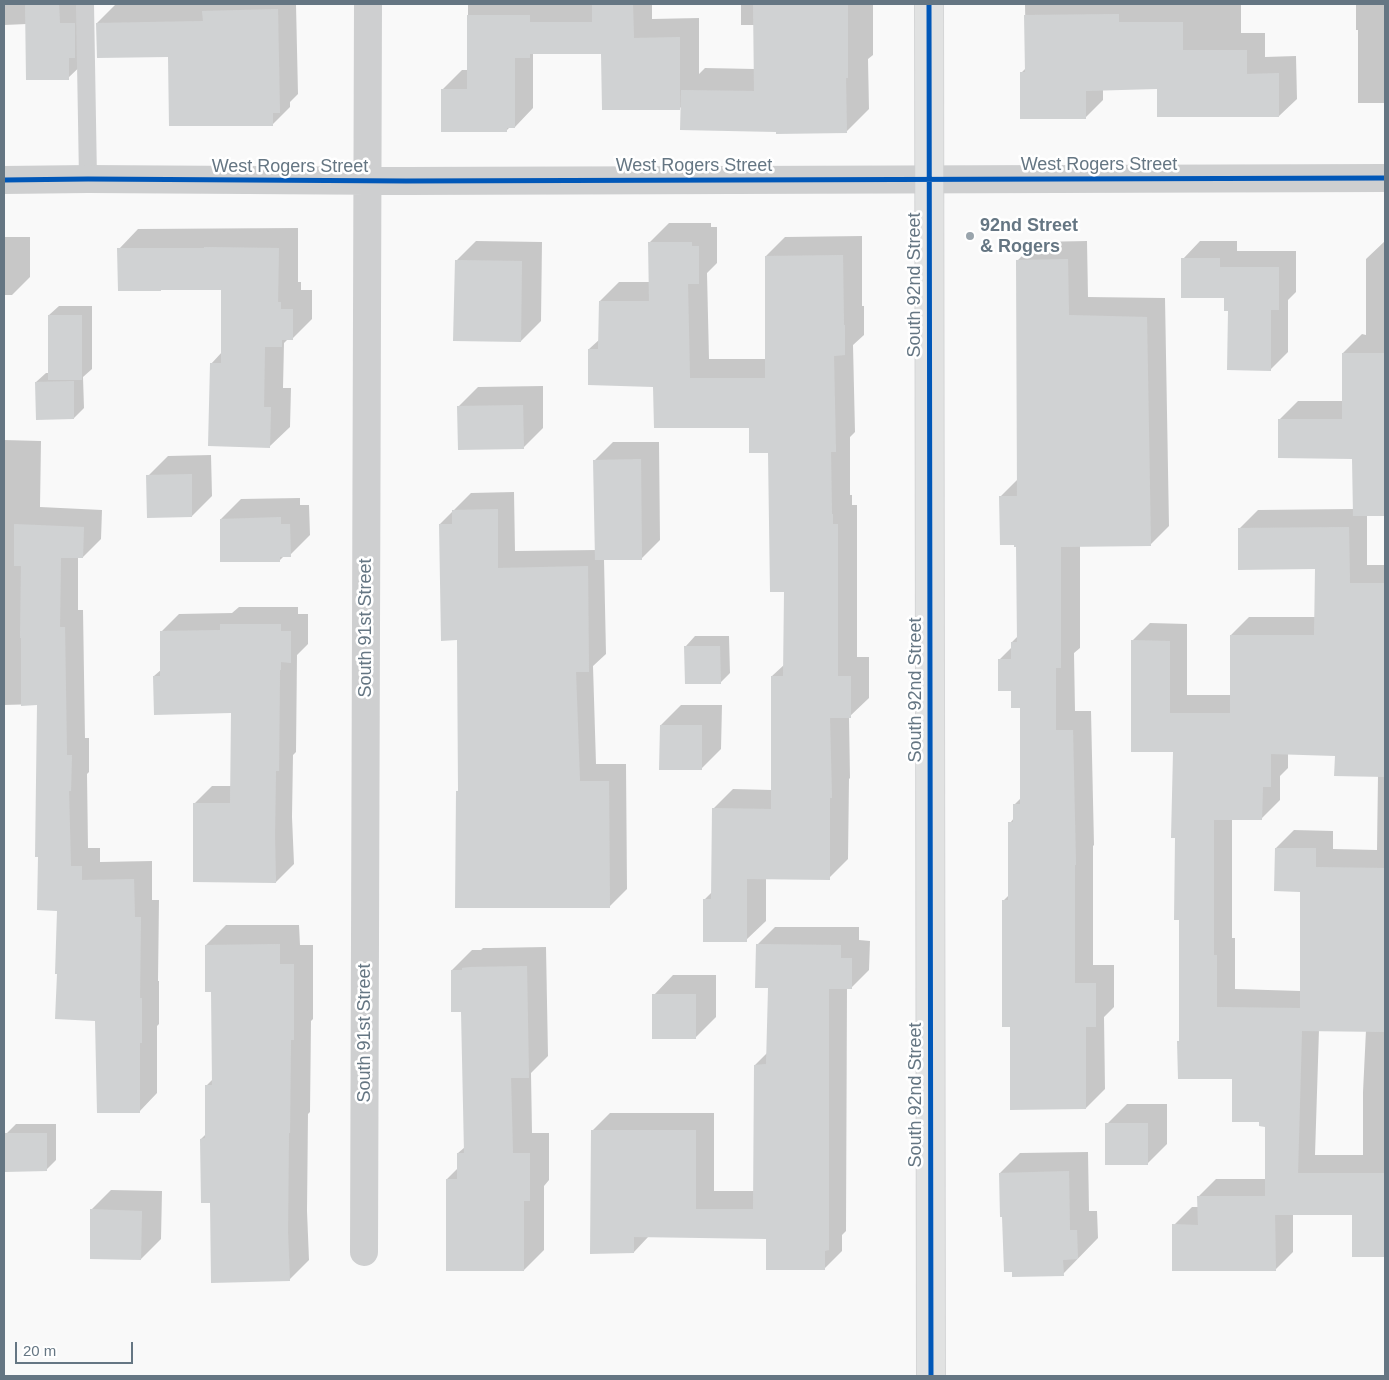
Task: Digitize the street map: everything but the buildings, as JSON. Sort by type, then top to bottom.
[{"type":"street","name":"South 91st Street","points":[[364,1252],[368,4]]},
{"type":"street","name":"South 92nd Street","points":[[929,4],[931,1376]]},
{"type":"street","name":"West Rogers Street","points":[[4,180],[367,181],[1385,178]]},
{"type":"lane","points":[[85,4],[88,179]]},
{"type":"cycle path","points":[[929,4],[931,1376]]},
{"type":"cycle path","points":[[4,180],[406,181],[1385,178]]},
{"type":"place","name":"92nd Street & Rogers","points":[[970,236]]}]
